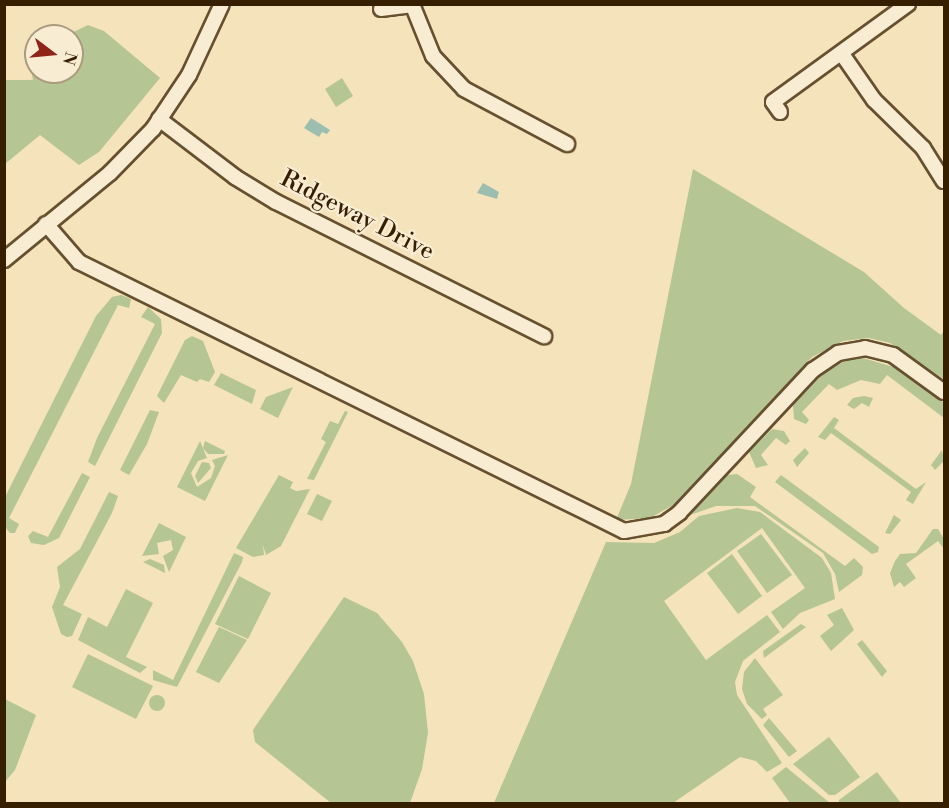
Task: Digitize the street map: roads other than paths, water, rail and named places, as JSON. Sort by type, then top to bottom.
[{"type":"street","points":[[4,260],[110,173],[159,119],[189,75],[222,4]]},
{"type":"street","points":[[780,112],[773,102],[908,4]]},
{"type":"street","points":[[381,9],[413,5],[433,56],[464,89],[567,144]]},
{"type":"street","points":[[842,54],[881,108],[923,148],[945,182]]},
{"type":"street","name":"Ridgeway Drive","points":[[159,119],[227,171],[276,202],[543,336]]},
{"type":"street","points":[[46,224],[79,262],[624,531],[664,524],[679,513],[813,370],[837,353],[865,348],[893,355],[945,392]]}]
